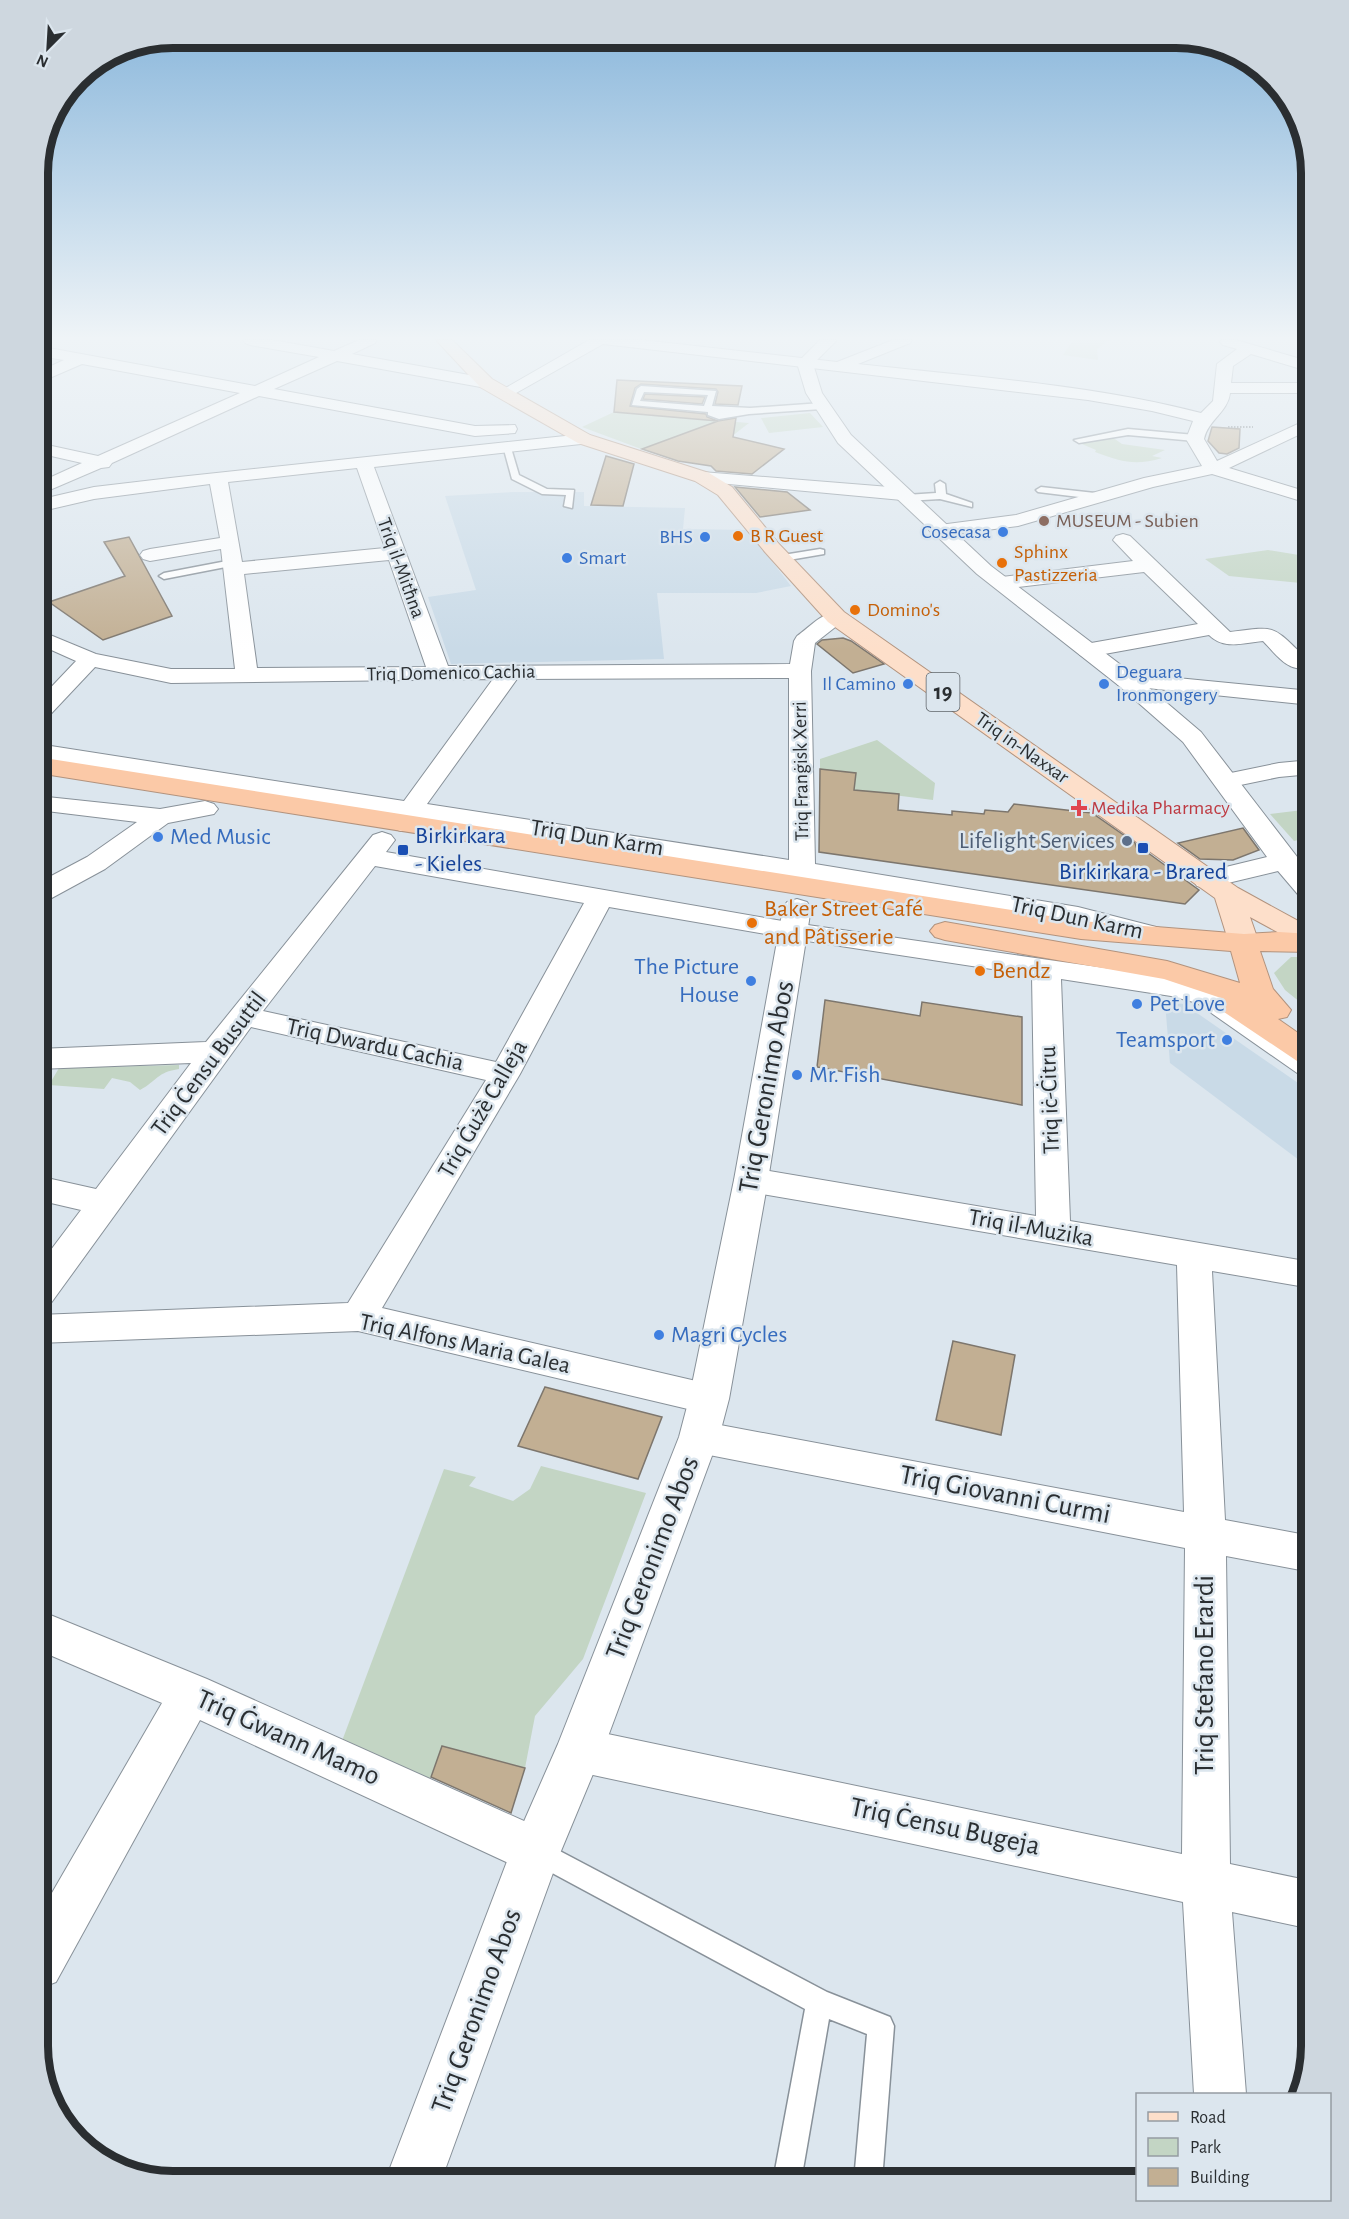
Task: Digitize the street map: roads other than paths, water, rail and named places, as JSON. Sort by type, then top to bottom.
[{"type":"highway","name":"Triq Dun Karm","points":[[48,766],[121,777],[391,832],[1155,967],[1210,982],[1272,1007]]},
{"type":"highway","name":"Triq Dun Karm","points":[[48,787],[391,832],[1081,930],[1244,943]]},
{"type":"highway","name":"Triq in-Naxxar","points":[[1244,943],[1301,941]]},
{"type":"highway","points":[[1244,943],[1249,970],[1272,1007],[1301,1029]]},
{"type":"highway","points":[[1155,967],[1217,993],[1301,1049]]},
{"type":"main road","name":"Triq in-Naxxar","points":[[599,444],[702,477],[725,491],[836,617],[1218,887],[1301,935]]},
{"type":"main road","points":[[849,444],[939,530],[1002,583],[1126,680],[1192,737],[1301,881]]},
{"type":"main road","points":[[1244,943],[1218,887],[1284,861]]},
{"type":"main road","name":"Triq Geronimo Abos","points":[[418,2171],[536,1851],[579,1750],[704,1418],[752,1180],[798,903]]},
{"type":"street","points":[[48,485],[138,444]]},
{"type":"street","points":[[48,504],[94,493],[179,482],[545,444]]},
{"type":"street","points":[[1204,444],[1213,469]]},
{"type":"street","points":[[939,530],[1018,520],[1150,482],[1213,469],[1274,444]]},
{"type":"street","points":[[48,450],[179,482]]},
{"type":"street","name":"Triq il-Mitħna","points":[[364,463],[439,673]]},
{"type":"street","points":[[1213,469],[1301,496]]},
{"type":"street","points":[[702,477],[904,496]]},
{"type":"street","points":[[218,479],[247,675]]},
{"type":"street","points":[[1123,540],[1225,639],[1268,634],[1298,663]]},
{"type":"street","points":[[150,555],[231,558],[393,546]]},
{"type":"street","points":[[1002,583],[1149,565]]},
{"type":"street","points":[[800,671],[805,640],[836,617]]},
{"type":"street","points":[[1088,650],[1212,628]]},
{"type":"street","name":"Triq Domenico Cachia","points":[[48,640],[90,658],[171,676],[800,671]]},
{"type":"street","points":[[48,703],[90,658]]},
{"type":"street","name":"Triq Franġisk Xerri","points":[[798,903],[800,671]]},
{"type":"street","name":"Triq Ċensu Busuttil","points":[[48,1280],[215,1052],[391,832],[511,672]]},
{"type":"street","points":[[1126,680],[1301,697]]},
{"type":"street","name":"Triq Dun Karm","points":[[48,753],[391,832],[798,903],[1046,968],[1174,987],[1207,997],[1301,1061]]},
{"type":"street","points":[[1219,772],[1301,768]]},
{"type":"street","name":"Triq Dun Karm","points":[[48,804],[160,817],[205,809]]},
{"type":"street","points":[[48,889],[96,863],[160,817]]},
{"type":"street","name":"Triq Dun Karm","points":[[391,832],[601,897],[1078,915],[1155,935]]},
{"type":"street","name":"Triq Ġużè Calleja","points":[[358,1317],[505,1074],[601,897]]},
{"type":"street","name":"Triq iċ-Ċitru","points":[[1046,968],[1053,1232]]},
{"type":"street","name":"Triq Dwardu Cachia","points":[[244,1016],[505,1074]]},
{"type":"street","points":[[48,1059],[215,1052]]},
{"type":"street","name":"Triq il-Mużika","points":[[752,1180],[1301,1273]]},
{"type":"street","points":[[48,1190],[105,1203]]},
{"type":"street","name":"Triq Stefano Erardi","points":[[1194,1254],[1205,1533],[1206,1881],[1220,2093]]},
{"type":"street","name":"Triq Alfons Maria Galea","points":[[48,1329],[358,1317],[704,1418]]},
{"type":"street","name":"Triq Giovanni Curmi","points":[[704,1418],[1205,1533],[1301,1552]]},
{"type":"street","name":"Triq Ġwann Mamo","points":[[48,1634],[191,1694],[536,1851]]},
{"type":"street","points":[[48,1946],[191,1694]]},
{"type":"street","name":"Triq Ċensu Bugeja","points":[[579,1750],[1301,1903]]},
{"type":"lane","points":[[506,448],[514,477],[545,492],[571,492],[569,506]]},
{"type":"lane","points":[[940,484],[941,496]]},
{"type":"lane","points":[[1041,490],[1104,497]]},
{"type":"lane","points":[[904,496],[941,496],[969,505]]},
{"type":"lane","points":[[783,558],[820,552]]},
{"type":"lane","points":[[164,576],[231,558]]},
{"type":"lane","points":[[536,1851],[819,2002],[881,2026],[869,2171]]},
{"type":"lane","points":[[788,2171],[819,2002]]},
{"type":"place","name":"MUSEUM - Subien","points":[[1044,521]]},
{"type":"place","name":"Cosecasa","points":[[1003,532]]},
{"type":"place","name":"B R Guest","points":[[738,536]]},
{"type":"place","name":"BHS","points":[[705,537]]},
{"type":"place","name":"Smart","points":[[567,558]]},
{"type":"place","name":"Sphinx Pastizzeria","points":[[1002,563]]},
{"type":"place","name":"Domino's","points":[[855,610]]},
{"type":"place","name":"Il Camino","points":[[908,684]]},
{"type":"place","name":"Deguara Ironmongery","points":[[1104,684]]},
{"type":"place","name":"Medika Pharmacy","points":[[1079,808]]},
{"type":"place","name":"Med Music","points":[[158,837]]},
{"type":"place","name":"Lifelight Services","points":[[1127,841]]},
{"type":"place","name":"Birkirkara - Brared","points":[[1143,848]]},
{"type":"place","name":"Birkirkara - Kieles","points":[[403,850]]},
{"type":"place","name":"Baker Street Café and Pâtisserie","points":[[752,923]]},
{"type":"place","name":"Bendz","points":[[980,971]]},
{"type":"place","name":"The Picture House","points":[[751,981]]},
{"type":"place","name":"Pet Love","points":[[1137,1004]]},
{"type":"place","name":"Teamsport","points":[[1227,1040]]},
{"type":"place","name":"Mr. Fish","points":[[797,1075]]},
{"type":"place","name":"Magri Cycles","points":[[659,1335]]}]
